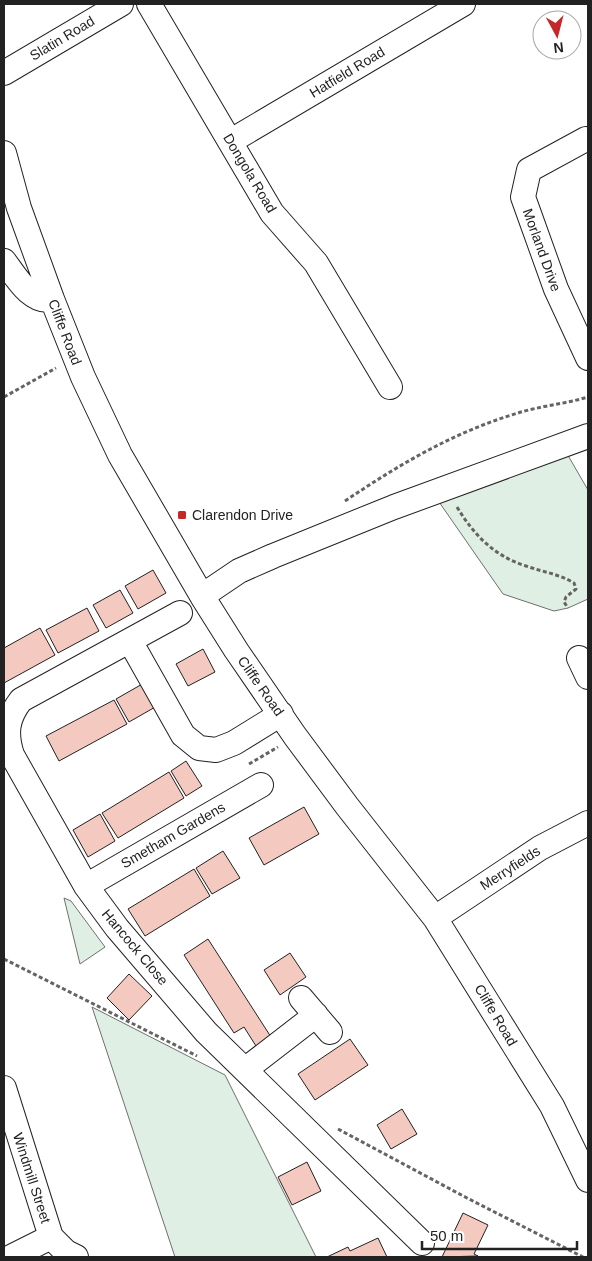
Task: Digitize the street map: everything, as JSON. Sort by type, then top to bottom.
[{"type":"street","name":"Slatin Road","points":[[4,73],[121,4]]},
{"type":"street","name":"Dongola Road","points":[[149,4],[272,213],[316,263],[390,387]]},
{"type":"street","name":"Hatfield Road","points":[[231,141],[463,4]]},
{"type":"street","name":"Morland Drive","points":[[586,139],[529,170],[523,198],[556,289],[588,358]]},
{"type":"street","name":"Cliffe Road","points":[[4,153],[26,228],[52,299],[75,358],[120,455],[202,596],[295,736],[436,918],[552,1106],[588,1180]]},
{"type":"street","points":[[4,261],[32,294],[41,300],[52,299]]},
{"type":"street","points":[[202,596],[239,571],[273,556],[394,508],[588,436]]},
{"type":"street","name":"Hancock Close","points":[[180,613],[21,700],[8,722],[8,735],[12,755],[86,886],[117,928],[206,1032],[422,1243]]},
{"type":"street","points":[[130,641],[183,735],[200,748],[216,750],[234,744],[281,714]]},
{"type":"street","name":"Smetham Gardens","points":[[86,886],[261,785]]},
{"type":"street","name":"Merryfields","points":[[436,918],[540,848],[588,823]]},
{"type":"street","points":[[246,1069],[316,1015]]},
{"type":"street","name":"Windmill Street","points":[[4,1088],[51,1237],[66,1252],[76,1257]]},
{"type":"street","points":[[11,1257],[51,1237]]},
{"type":"path","points":[[4,397],[75,358]]},
{"type":"path","points":[[342,504],[395,467],[456,436],[519,412],[588,397]]},
{"type":"path","points":[[455,503],[466,522],[492,550],[521,564],[562,576],[574,583],[576,590],[566,597],[564,602],[568,608]]},
{"type":"path","points":[[261,785],[249,764],[295,736]]},
{"type":"path","points":[[4,960],[199,1057]]},
{"type":"path","points":[[330,1124],[467,1198],[584,1257]]},
{"type":"green space","points":[[566,452],[588,490],[588,599],[568,608],[554,611],[503,594],[437,499]]},
{"type":"green space","points":[[64,898],[71,901],[105,947],[80,964]]},
{"type":"green space","points":[[92,1007],[225,1075],[316,1257],[175,1257]]},
{"type":"building","points":[[153,570],[166,593],[138,609],[125,586]]},
{"type":"building","points":[[120,590],[133,613],[106,628],[93,605]]},
{"type":"building","points":[[87,608],[99,631],[58,653],[46,630]]},
{"type":"building","points":[[40,628],[55,655],[4,683],[4,648]]},
{"type":"building","points":[[203,649],[215,672],[188,686],[176,664]]},
{"type":"building","points":[[144,683],[157,706],[129,722],[116,699]]},
{"type":"building","points":[[114,700],[127,724],[59,761],[46,736]]},
{"type":"building","points":[[186,761],[202,786],[186,796],[171,771]]},
{"type":"building","points":[[169,772],[184,798],[118,838],[102,813]]},
{"type":"building","points":[[304,807],[319,834],[264,865],[249,838]]},
{"type":"building","points":[[100,814],[115,841],[88,857],[73,830]]},
{"type":"building","points":[[223,851],[240,878],[212,894],[196,868]]},
{"type":"building","points":[[194,869],[210,896],[145,936],[128,909]]},
{"type":"building","points":[[208,939],[271,1037],[256,1046],[244,1027],[234,1033],[184,955]]},
{"type":"building","points":[[290,953],[306,977],[280,995],[264,970]]},
{"type":"building","points":[[129,974],[152,996],[129,1020],[107,998]]},
{"type":"building","points":[[350,1039],[368,1065],[315,1100],[298,1074]]},
{"type":"building","points":[[402,1109],[417,1134],[391,1149],[377,1125]]},
{"type":"building","points":[[307,1162],[321,1191],[292,1205],[278,1177]]},
{"type":"building","points":[[463,1213],[488,1225],[474,1254],[478,1256],[442,1257]]},
{"type":"building","points":[[378,1238],[387,1257],[327,1257],[348,1247],[350,1251]]},
{"type":"place","name":"Clarendon Drive","points":[[182,515]]}]
